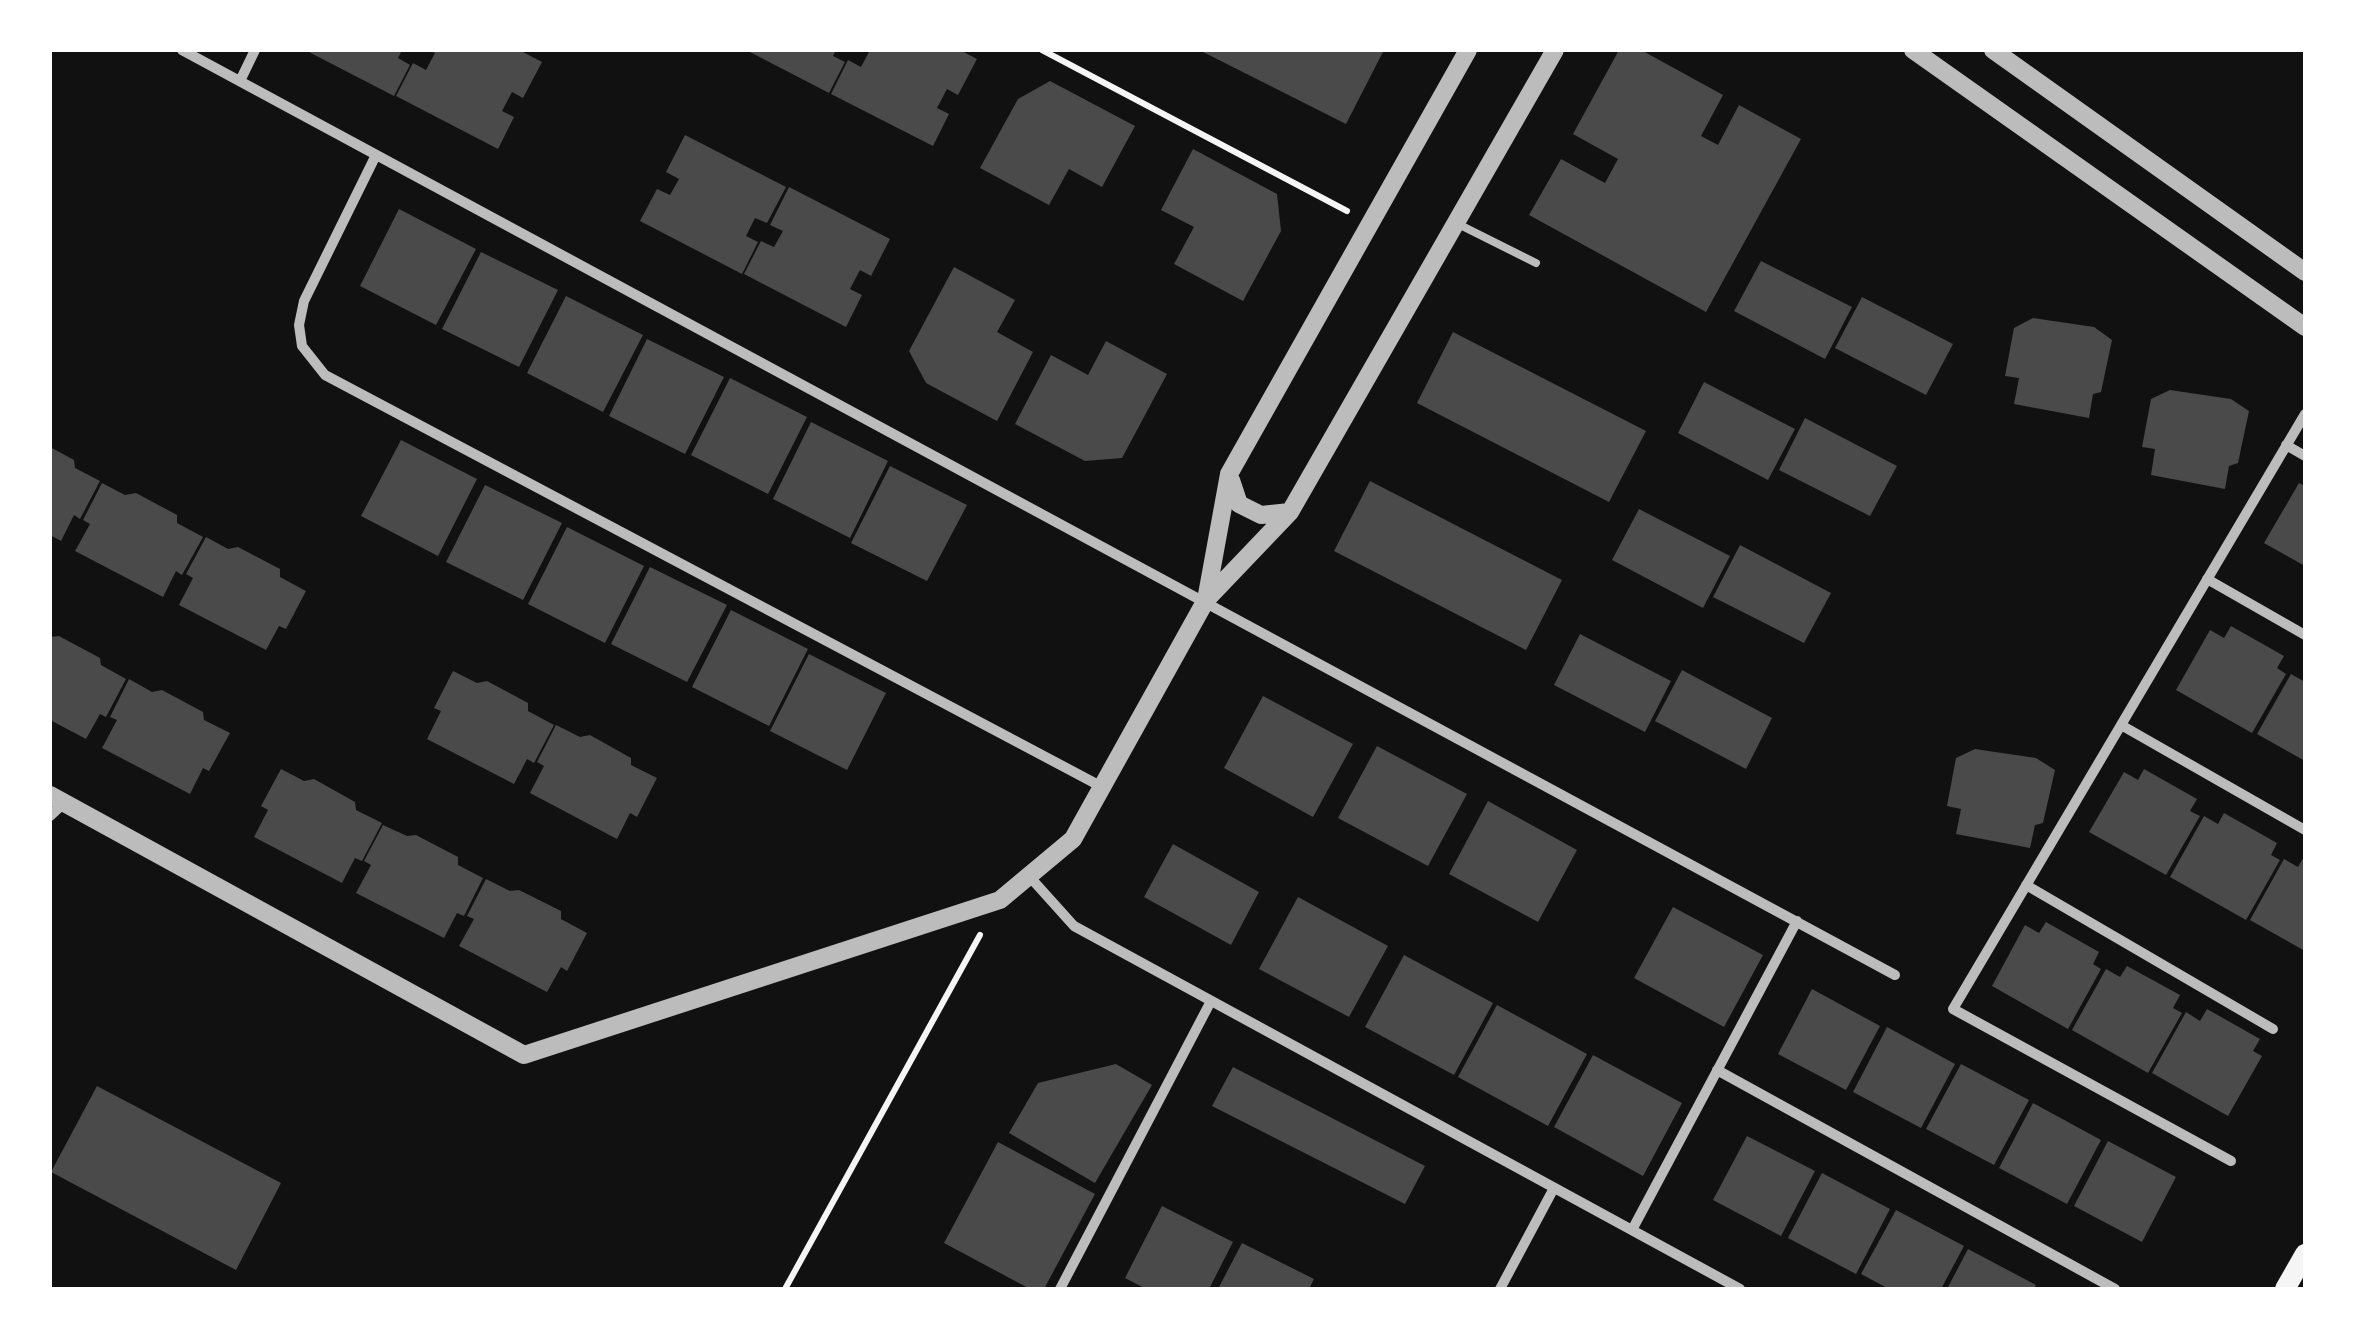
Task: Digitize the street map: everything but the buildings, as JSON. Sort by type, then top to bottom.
[{"type":"main road","points":[[2285,1289],[2305,1254]]},
{"type":"street","points":[[182,50],[1895,975]]},
{"type":"street","points":[[240,81],[255,50]]},
{"type":"street","points":[[1206,600],[1229,474],[1468,50]]},
{"type":"street","points":[[50,816],[57,799],[524,1055],[1000,900],[1073,840],[1206,600],[1290,512],[1555,50]]},
{"type":"street","points":[[1913,50],[2305,327]]},
{"type":"street","points":[[1993,50],[2305,272]]},
{"type":"street","points":[[376,155],[304,301],[302,346],[325,375],[1104,788]]},
{"type":"street","points":[[2231,1161],[1953,1009],[2305,414]]},
{"type":"street","points":[[2286,445],[2305,456]]},
{"type":"street","points":[[1229,474],[1239,504],[1260,515],[1290,512]]},
{"type":"street","points":[[2207,579],[2305,635]]},
{"type":"street","points":[[2121,725],[2305,830]]},
{"type":"street","points":[[1029,876],[1074,926],[1740,1289]]},
{"type":"street","points":[[2026,885],[2274,1030]]},
{"type":"street","points":[[1632,1230],[1797,921]]},
{"type":"street","points":[[1060,1289],[1211,1001]]},
{"type":"street","points":[[1717,1070],[2114,1289]]},
{"type":"street","points":[[1500,1289],[1554,1188]]},
{"type":"lane","points":[[1456,223],[1536,263]]},
{"type":"path","points":[[1042,50],[1371,223]]},
{"type":"path","points":[[786,1289],[1000,900]]}]
